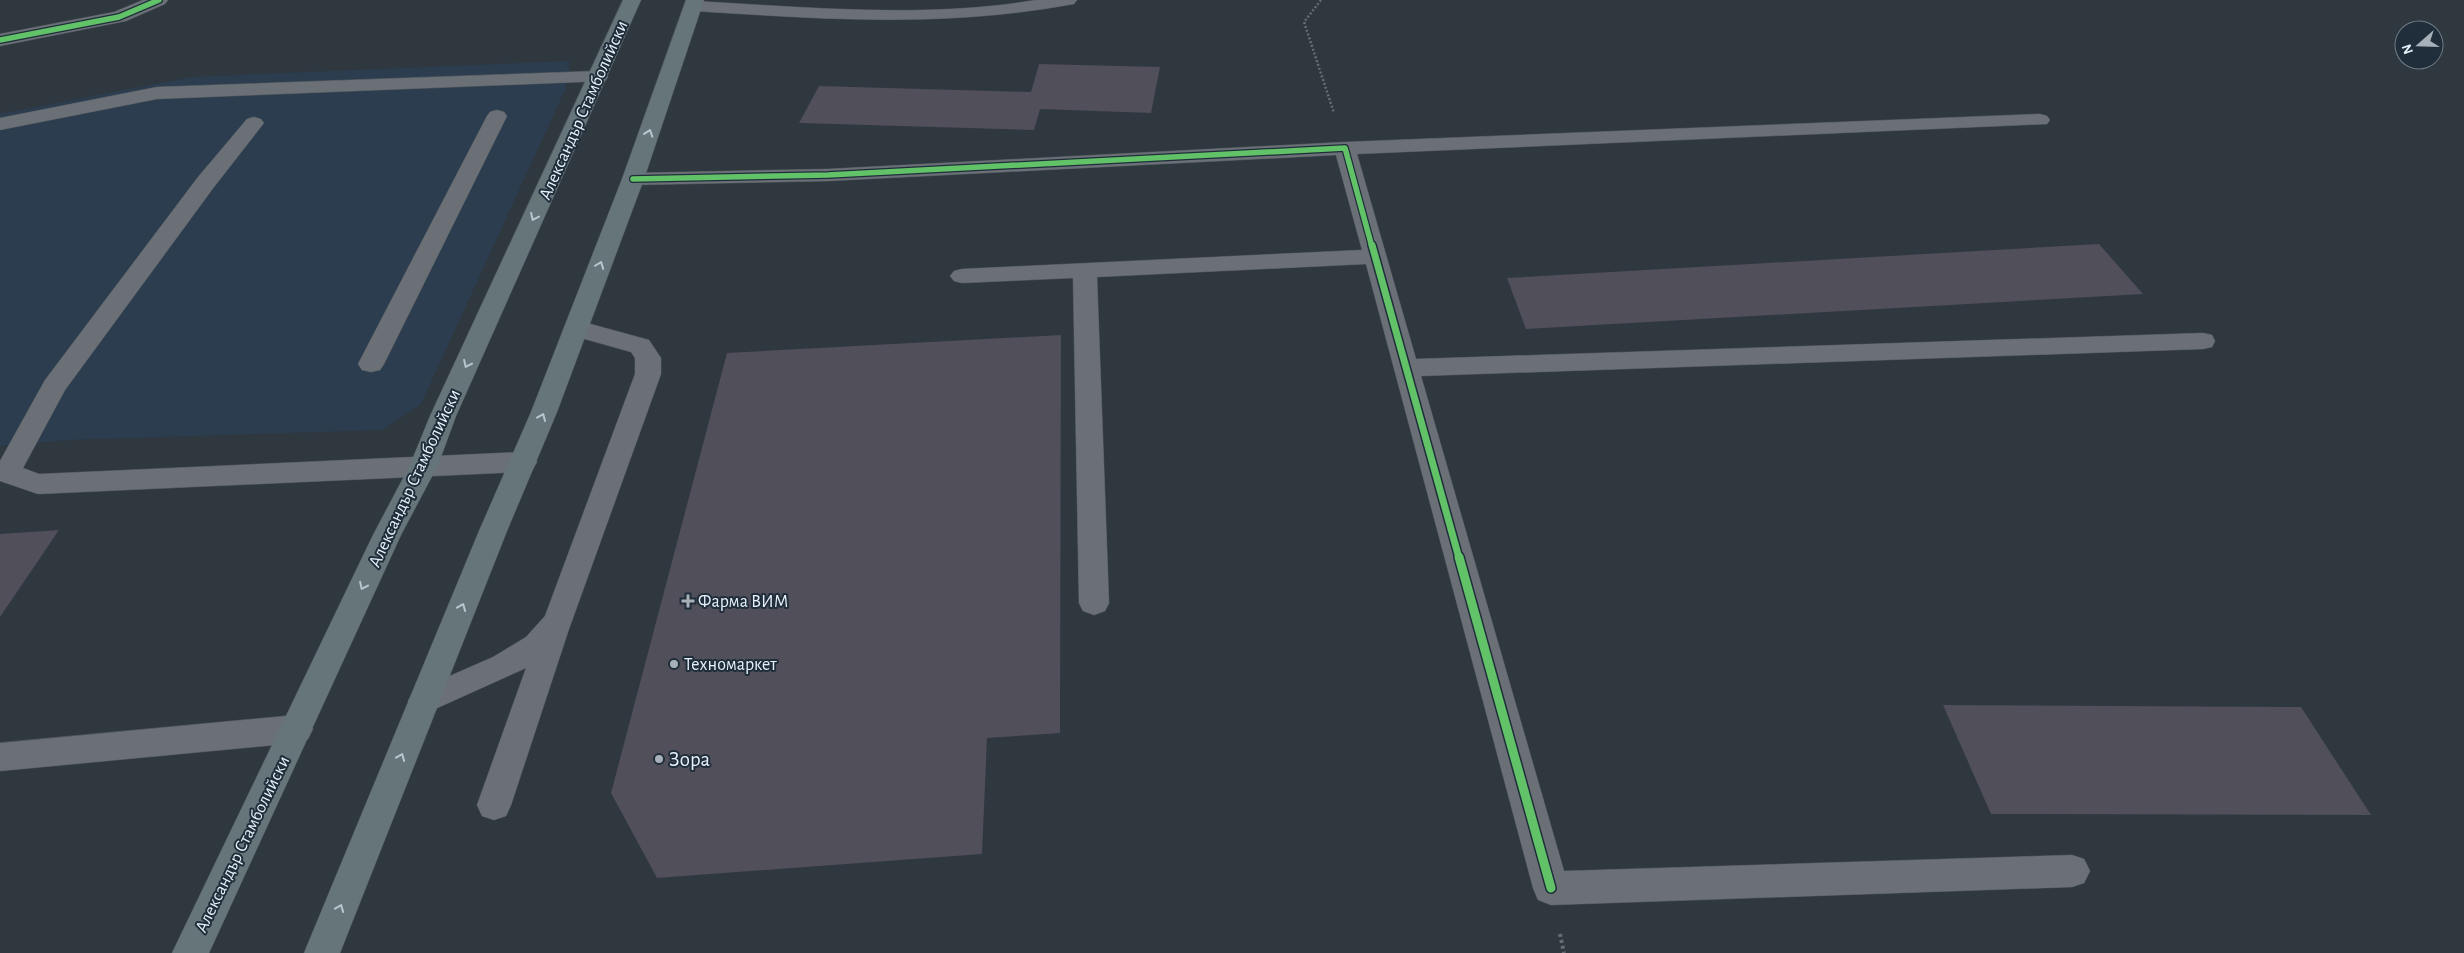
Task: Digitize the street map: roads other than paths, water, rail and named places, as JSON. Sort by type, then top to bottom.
[{"type":"main road","name":"Александър Стамболийски","points":[[190,953],[387,535],[424,465],[443,416],[632,0]]},
{"type":"main road","points":[[322,953],[544,412],[633,179],[694,3]]},
{"type":"street","points":[[0,40],[118,18],[159,0]]},
{"type":"street","points":[[694,3],[780,5],[922,17],[994,12],[1068,0]]},
{"type":"street","points":[[0,124],[157,93],[598,77]]},
{"type":"street","points":[[371,364],[497,116]]},
{"type":"street","points":[[633,179],[828,175],[1346,148],[2040,120]]},
{"type":"street","points":[[254,123],[206,182],[54,386],[7,473],[38,484],[523,462]]},
{"type":"street","points":[[1346,148],[1551,888],[2072,871]]},
{"type":"street","points":[[962,276],[1376,256]]},
{"type":"street","points":[[1085,269],[1094,603]]},
{"type":"street","points":[[494,805],[648,374],[648,358],[640,346],[576,328]]},
{"type":"street","points":[[1407,368],[2202,340]]},
{"type":"street","points":[[424,701],[504,666],[537,646],[558,622]]},
{"type":"street","points":[[0,757],[297,729]]},
{"type":"place","name":"Фарма ВИМ","points":[[688,601]]},
{"type":"place","name":"Техномаркет","points":[[674,664]]},
{"type":"place","name":"Зора","points":[[659,759]]}]
